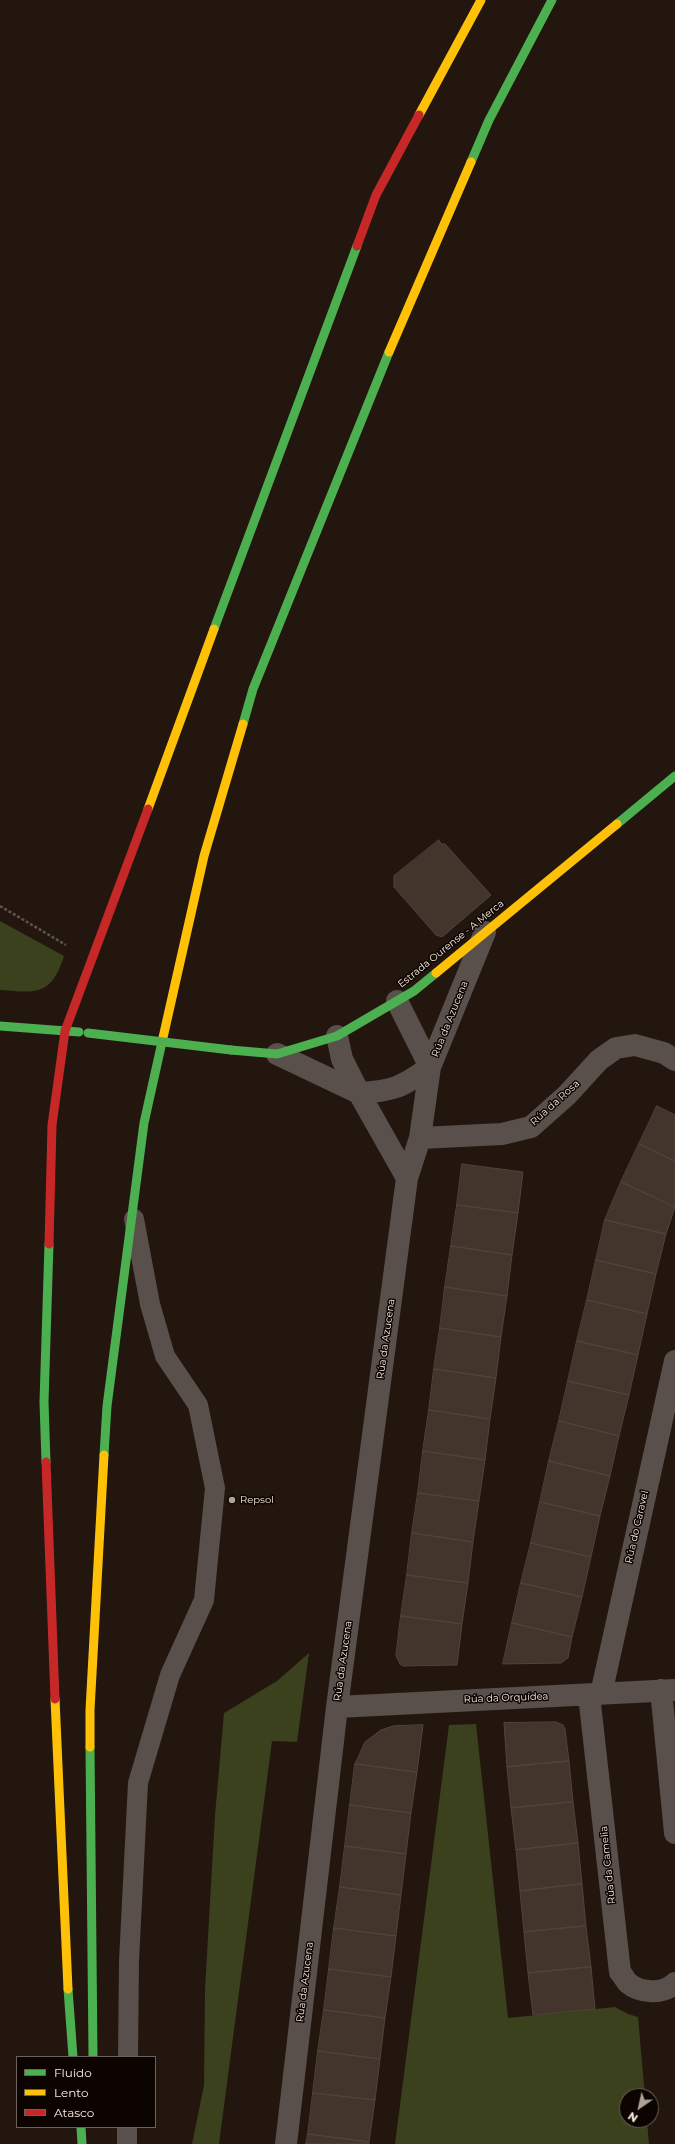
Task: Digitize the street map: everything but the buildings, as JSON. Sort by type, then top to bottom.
[{"type":"main road","points":[[73,2056],[69,2014],[56,1740],[44,1402],[52,1124],[65,1031],[376,195],[481,0]]},
{"type":"main road","points":[[93,2056],[90,1710],[107,1406],[144,1123],[204,856],[253,689],[364,411],[489,120],[552,0]]},
{"type":"main road","points":[[528,46],[562,0]]},
{"type":"main road","name":"Estrada Ourense - A Merca","points":[[0,1026],[88,1033],[277,1054],[337,1036],[414,991],[675,776]]},
{"type":"main road","points":[[81,2128],[82,2144]]},
{"type":"street","name":"Rúa da Azucena","points":[[286,2144],[337,1707],[407,1178],[420,1138],[430,1067],[485,932]]},
{"type":"street","points":[[277,1054],[359,1093],[388,1091],[409,1082],[430,1067],[397,1001]]},
{"type":"street","points":[[337,1036],[342,1059],[359,1093],[407,1178]]},
{"type":"street","name":"Rúa da Rosa","points":[[420,1138],[502,1134],[532,1127],[567,1096],[599,1060],[616,1048],[636,1045],[664,1053],[675,1060]]},
{"type":"street","name":"Rúa do Caravel","points":[[595,1694],[675,1361]]},
{"type":"street","points":[[668,1690],[675,1834]]},
{"type":"street","name":"Rúa da Orquídea","points":[[337,1707],[668,1690]]},
{"type":"street","name":"Rúa da Camelia","points":[[595,1694],[620,1972],[627,1982],[639,1989],[656,1992],[672,1987],[675,1983]]},
{"type":"lane","points":[[128,2056],[129,1961],[138,1783],[170,1675],[204,1600],[215,1488],[198,1406],[165,1356],[158,1334],[150,1304],[132,1211]]},
{"type":"lane","points":[[127,2128],[127,2144]]},
{"type":"path","points":[[0,906],[91,960]]},
{"type":"green space","points":[[0,921],[64,956],[54,979],[48,985],[41,989],[24,992],[0,990]]},
{"type":"green space","points":[[309,1653],[297,1742],[272,1741],[219,2144],[192,2144],[204,2085],[205,1989],[215,1815],[224,1713],[277,1681]]},
{"type":"green space","points":[[476,1724],[508,2018],[615,2007],[628,2014],[638,2017],[644,2088],[619,2088],[619,2128],[648,2128],[649,2144],[395,2144],[449,1725]]},
{"type":"traffic: fast","points":[[471,162],[489,120],[552,0]]},
{"type":"traffic: fast","points":[[214,629],[357,246]]},
{"type":"traffic: fast","points":[[243,724],[253,689],[389,352]]},
{"type":"traffic: fast","points":[[617,824],[675,776]]},
{"type":"traffic: fast","points":[[231,1050],[277,1054],[337,1036],[414,991],[436,973]]},
{"type":"traffic: fast","points":[[0,1026],[79,1032]]},
{"type":"traffic: fast","points":[[88,1033],[231,1050]]},
{"type":"traffic: fast","points":[[104,1455],[107,1406],[144,1123],[162,1042]]},
{"type":"traffic: fast","points":[[46,1462],[44,1402],[49,1244]]},
{"type":"traffic: fast","points":[[90,1747],[93,2056]]},
{"type":"traffic: fast","points":[[68,1989],[73,2056]]},
{"type":"traffic: fast","points":[[81,2128],[82,2144]]},
{"type":"traffic: slow","points":[[419,115],[481,0]]},
{"type":"traffic: slow","points":[[389,352],[471,162]]},
{"type":"traffic: slow","points":[[148,809],[214,629]]},
{"type":"traffic: slow","points":[[162,1042],[204,856],[243,724]]},
{"type":"traffic: slow","points":[[436,973],[617,824]]},
{"type":"traffic: slow","points":[[90,1747],[90,1710],[104,1455]]},
{"type":"traffic: slow","points":[[55,1699],[68,1989]]},
{"type":"traffic: jam","points":[[357,246],[376,195],[419,115]]},
{"type":"traffic: jam","points":[[65,1031],[148,809]]},
{"type":"traffic: jam","points":[[49,1244],[52,1125],[65,1031]]},
{"type":"traffic: jam","points":[[46,1462],[55,1699]]},
{"type":"place","name":"Repsol","points":[[232,1500]]}]
